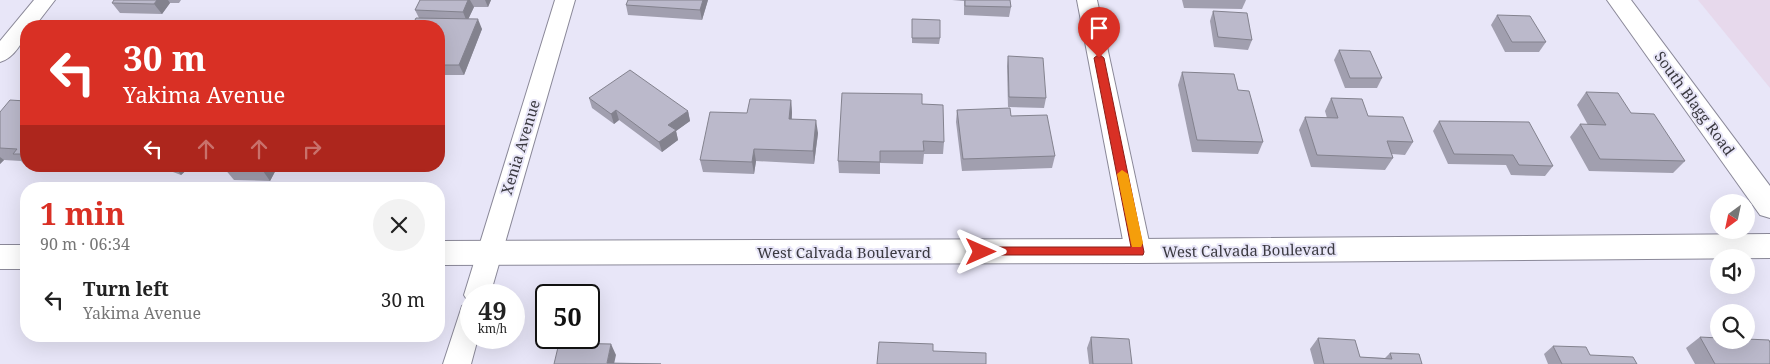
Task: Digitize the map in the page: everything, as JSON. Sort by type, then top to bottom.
[{"type":"main road","name":"South Blagg Road","points":[[1620,0],[1770,207]]},
{"type":"main road","name":"West Calvada Boulevard","points":[[445,253],[1138,252],[1770,246]]},
{"type":"main road","points":[[0,257],[20,256]]},
{"type":"street","points":[[29,20],[45,0]]},
{"type":"street","name":"Xenia Avenue","points":[[480,284],[566,0]]},
{"type":"street","points":[[1087,0],[1138,252]]},
{"type":"street","points":[[0,55],[20,31]]},
{"type":"street","points":[[458,364],[462,349]]},
{"type":"shaded area","points":[[1698,0],[1770,0],[1770,88]]},
{"type":"building","points":[[114,0],[157,0],[154,4],[112,3]]},
{"type":"building","points":[[420,0],[468,0],[463,12],[415,10]]},
{"type":"building","points":[[628,0],[703,0],[700,10],[626,5]]},
{"type":"building","points":[[965,0],[1010,0],[1011,7],[965,6]]},
{"type":"building","points":[[1213,11],[1247,13],[1252,40],[1218,37]]},
{"type":"building","points":[[1497,15],[1530,16],[1546,42],[1512,42]]},
{"type":"building","points":[[416,18],[478,19],[459,65],[445,65],[445,20],[415,20]]},
{"type":"building","points":[[912,19],[940,20],[940,38],[912,38]]},
{"type":"building","points":[[1339,50],[1370,51],[1382,78],[1350,78]]},
{"type":"building","points":[[1008,56],[1043,58],[1046,98],[1009,97]]},
{"type":"building","points":[[630,70],[688,111],[668,125],[676,130],[659,142],[616,110],[611,114],[589,98]]},
{"type":"building","points":[[1182,72],[1234,74],[1238,90],[1249,91],[1263,142],[1197,140]]},
{"type":"building","points":[[1586,92],[1618,93],[1631,113],[1654,114],[1685,161],[1600,159],[1580,124],[1606,125]]},
{"type":"building","points":[[842,93],[922,94],[922,104],[943,105],[944,142],[923,141],[924,151],[880,151],[880,162],[838,161]]},
{"type":"building","points":[[1331,98],[1362,99],[1368,116],[1403,117],[1413,142],[1387,141],[1393,158],[1317,155],[1305,117],[1338,118]]},
{"type":"building","points":[[750,99],[791,100],[789,119],[816,120],[813,151],[754,149],[752,162],[700,160],[710,112],[747,113]]},
{"type":"building","points":[[10,100],[20,101],[20,154],[13,154],[17,149],[0,148],[0,112]]},
{"type":"building","points":[[1010,108],[1011,116],[1047,115],[1055,156],[963,159],[957,110]]},
{"type":"building","points":[[1439,121],[1529,122],[1553,166],[1519,165],[1513,155],[1454,154]]},
{"type":"building","points":[[1091,337],[1129,339],[1132,364],[1093,364]]},
{"type":"building","points":[[1700,337],[1710,338],[1710,349],[1755,349],[1755,339],[1769,340],[1770,364],[1715,364]]},
{"type":"building","points":[[1318,338],[1355,340],[1360,357],[1392,359],[1390,353],[1419,354],[1422,364],[1324,364]]},
{"type":"building","points":[[879,342],[933,344],[933,351],[986,353],[986,364],[877,364]]},
{"type":"building","points":[[600,344],[611,344],[607,363],[661,364],[554,364],[558,349],[600,349]]},
{"type":"building","points":[[1553,346],[1586,347],[1590,355],[1633,357],[1637,364],[1562,364]]},
{"type":"slow traffic","points":[[1122,174],[1137,243]]},
{"type":"route","points":[[981,252],[1138,252],[1099,58]]}]
